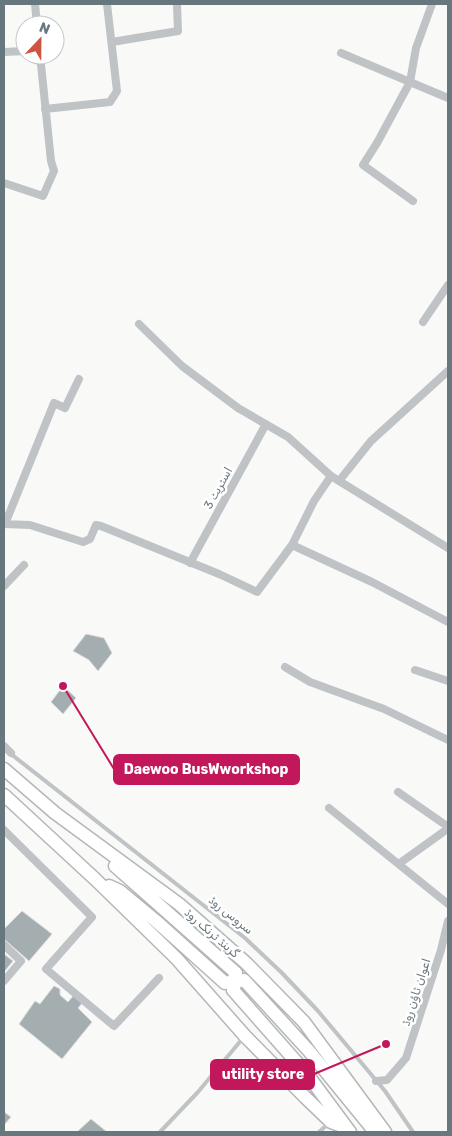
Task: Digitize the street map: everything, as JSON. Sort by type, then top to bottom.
[{"type":"highway","name":"گرینڈ ٹرنک روڈ","points":[[4,769],[55,813],[179,904],[246,963],[304,1022],[385,1132]]},
{"type":"highway","points":[[4,795],[95,878],[177,959],[245,1036],[331,1122],[348,1130]]},
{"type":"highway","points":[[55,813],[236,973],[235,978],[229,983],[225,983],[120,891],[95,878]]},
{"type":"highway","points":[[348,1130],[307,1074],[233,990],[236,982],[244,980],[309,1051],[375,1132]]},
{"type":"street","points":[[45,109],[110,102],[115,98],[117,92],[107,4]]},
{"type":"street","points":[[112,42],[178,31],[177,4]]},
{"type":"street","points":[[413,201],[362,165],[378,143],[410,82],[416,48],[432,4]]},
{"type":"street","points":[[341,53],[448,98]]},
{"type":"street","points":[[4,183],[43,196],[54,171],[41,65]]},
{"type":"street","points":[[423,322],[448,285]]},
{"type":"street","points":[[139,324],[182,366],[238,408],[288,437],[331,476],[448,548]]},
{"type":"street","points":[[339,481],[371,441],[448,371]]},
{"type":"street","points":[[79,378],[65,408],[54,403],[4,524],[30,525],[83,542],[90,539],[96,525],[257,592],[292,545],[314,501],[331,476]]},
{"type":"street","name":"اسٹریٹ 3","points":[[190,563],[266,424]]},
{"type":"street","points":[[292,545],[372,582],[448,622]]},
{"type":"street","points":[[4,586],[24,565]]},
{"type":"street","points":[[285,668],[310,682],[384,709],[448,740]]},
{"type":"street","points":[[415,670],[448,681]]},
{"type":"street","points":[[4,747],[11,753]]},
{"type":"street","points":[[398,792],[447,826],[446,830],[400,863]]},
{"type":"street","points":[[329,808],[400,863],[448,904]]},
{"type":"street","points":[[4,830],[92,917],[46,969],[114,1026],[159,978]]},
{"type":"street","name":"اعوان ٹاؤن روڈ","points":[[376,1081],[387,1080],[406,1058],[448,921]]},
{"type":"street","points":[[4,946],[22,961],[4,981]]},
{"type":"lane","name":"سروس روڈ","points":[[11,753],[245,938],[318,1011],[376,1081],[413,1132]]},
{"type":"lane","points":[[160,1132],[198,1092],[245,1036]]},
{"type":"lane","points":[[319,1132],[331,1122]]},
{"type":"building","points":[[86,634],[104,638],[112,653],[98,671],[89,660],[73,651]]},
{"type":"building","points":[[63,686],[76,698],[63,714],[51,702]]},
{"type":"building","points":[[22,911],[52,934],[29,961],[4,939],[4,927]]},
{"type":"building","points":[[4,954],[13,961],[4,972]]},
{"type":"building","points":[[54,986],[60,989],[60,995],[68,1002],[74,995],[83,1002],[78,1008],[92,1022],[62,1059],[19,1024],[35,1001],[40,1004]]},
{"type":"building","points":[[4,1112],[11,1117],[4,1125]]},
{"type":"building","points":[[91,1119],[107,1132],[77,1132]]},
{"type":"place","name":"Daewoo BusWworkshop","points":[[63,686]]},
{"type":"place","name":"utility store","points":[[386,1044]]}]
